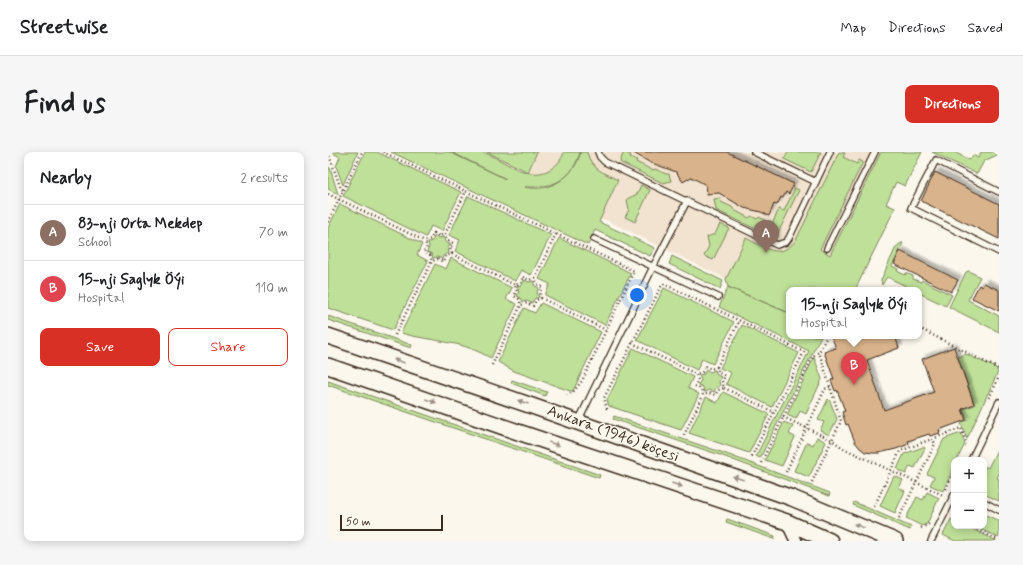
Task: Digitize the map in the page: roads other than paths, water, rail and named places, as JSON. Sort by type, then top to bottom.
[{"type":"main road","name":"Ankara (1946) köçesi","points":[[328,336],[578,422],[792,498],[894,541]]},
{"type":"main road","name":"Ankara (1946) köçesi","points":[[328,366],[787,522],[830,541]]},
{"type":"street","points":[[787,522],[796,541]]},
{"type":"lane","points":[[598,152],[600,157],[605,162],[777,245],[786,242],[790,238],[830,152]]},
{"type":"lane","points":[[754,152],[816,182]]},
{"type":"lane","points":[[827,248],[875,152]]},
{"type":"lane","points":[[999,192],[936,160],[911,208],[999,252]]},
{"type":"lane","points":[[578,422],[653,267],[687,201]]},
{"type":"lane","points":[[594,239],[718,297]]},
{"type":"lane","points":[[972,457],[999,402]]},
{"type":"lane","points":[[931,541],[951,501]]},
{"type":"lane","points":[[987,504],[999,510]]},
{"type":"place","name":"83-nji Orta Mekdep","points":[[766,253]]},
{"type":"place","name":"15-nji Saglyk Öýi","points":[[854,385]]}]
